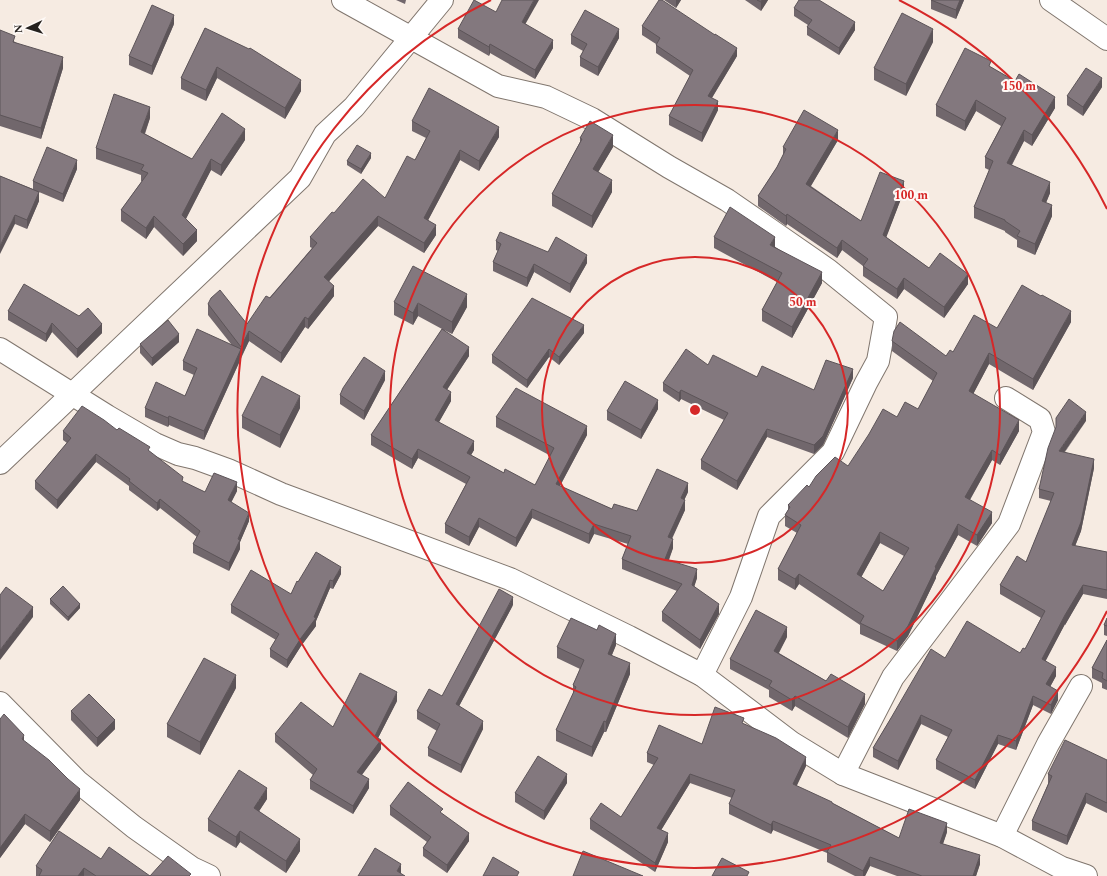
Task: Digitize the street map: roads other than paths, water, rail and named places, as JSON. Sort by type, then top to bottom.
[{"type":"street","points":[[343,0],[498,86],[546,97],[592,119],[669,167],[727,200],[828,270],[886,317],[878,361],[833,452],[769,516],[741,597],[702,675]]},
{"type":"street","points":[[0,463],[300,178],[324,134],[354,107],[442,0]]},
{"type":"street","points":[[1051,0],[1107,39]]},
{"type":"street","points":[[0,349],[71,394],[155,444],[178,454],[195,458],[228,470],[281,494],[510,579],[629,637],[702,675],[792,743],[843,774],[1002,836],[1062,868],[1086,876]]},
{"type":"street","points":[[843,774],[893,677],[1009,524],[1044,432],[1040,419],[1006,398]]},
{"type":"street","points":[[1002,836],[1048,744],[1081,686]]},
{"type":"street","points":[[0,703],[77,781],[134,828],[192,868],[209,876]]}]
